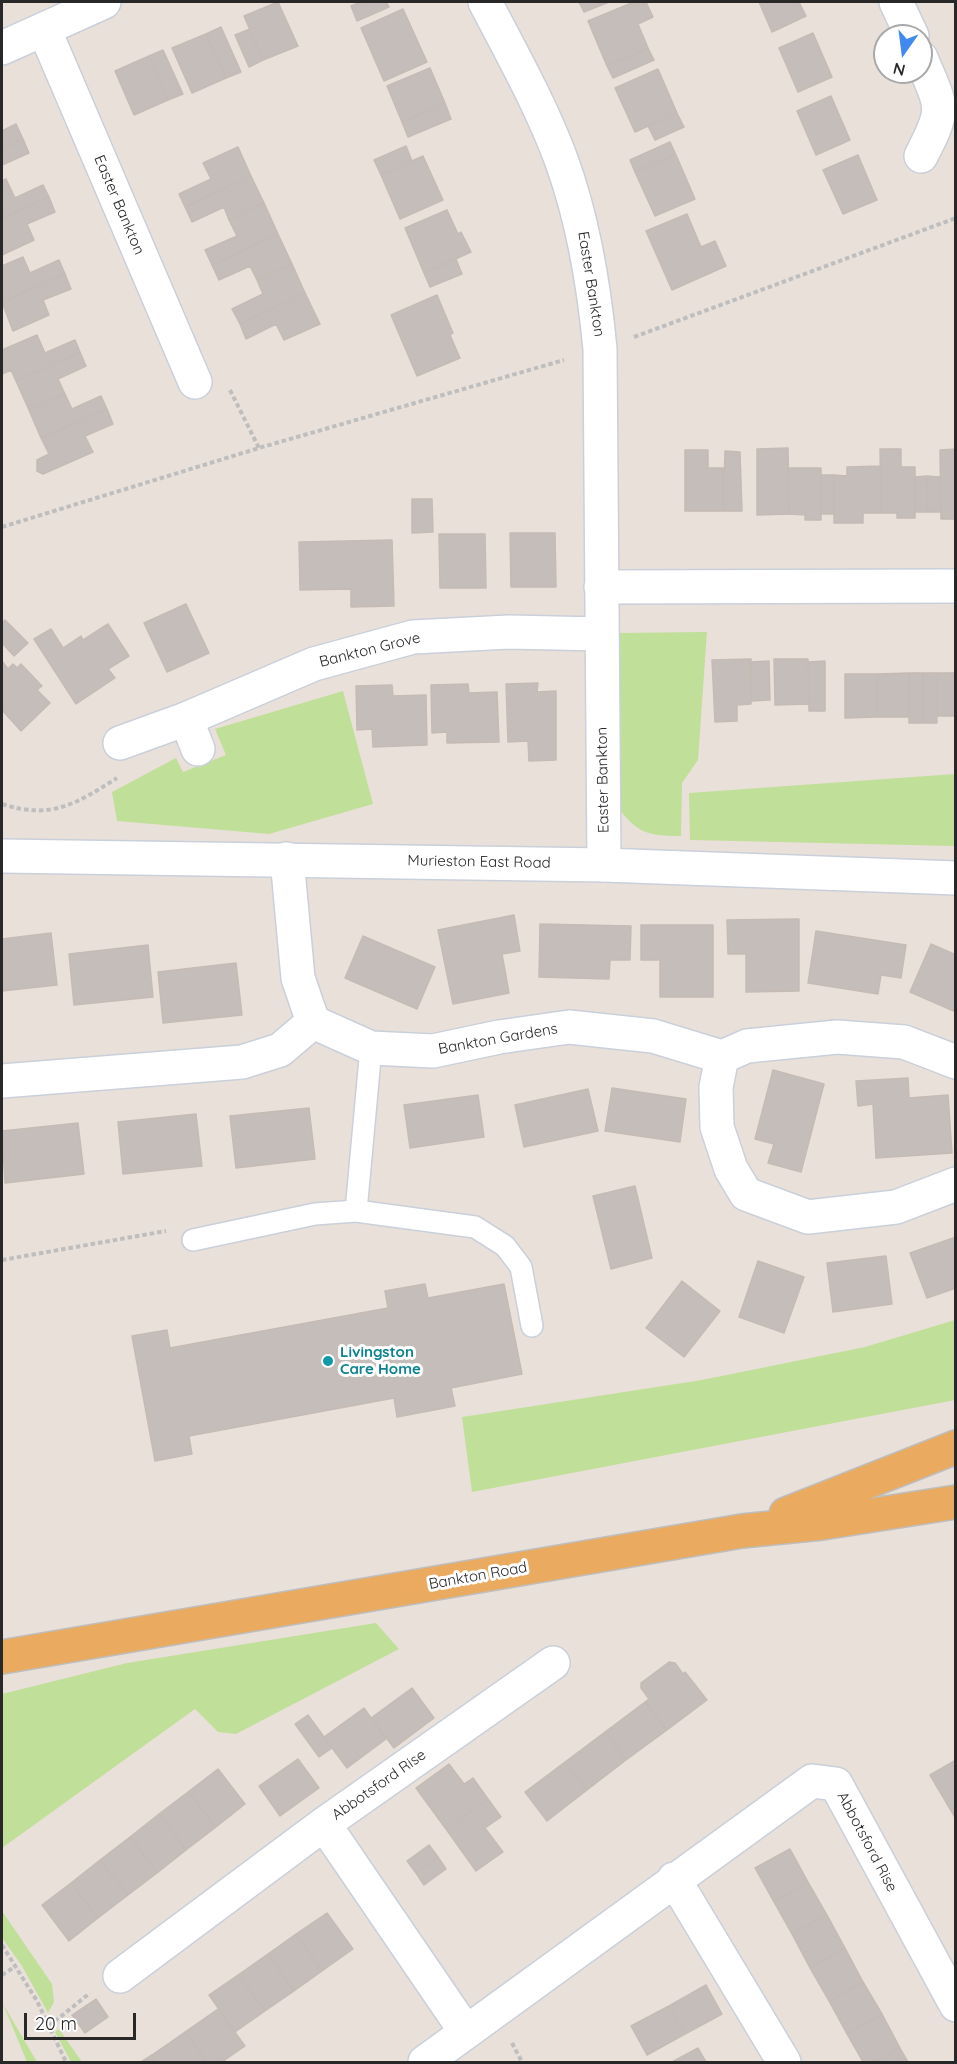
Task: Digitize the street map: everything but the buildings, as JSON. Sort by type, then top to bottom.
[{"type":"main road","points":[[742,1531],[956,1448]]},
{"type":"main road","name":"Bankton Road","points":[[2,1657],[742,1531],[822,1523],[956,1502]]},
{"type":"main road","points":[[822,1523],[956,1519]]},
{"type":"street","points":[[2,48],[104,2]]},
{"type":"street","name":"Easter Bankton","points":[[485,2],[531,92],[562,162],[582,228],[595,293],[600,349],[604,865]]},
{"type":"street","points":[[896,2],[906,24]]},
{"type":"street","name":"Easter Bankton","points":[[44,29],[195,382]]},
{"type":"street","points":[[921,156],[940,120],[940,102],[932,84]]},
{"type":"street","points":[[601,587],[956,586]]},
{"type":"street","name":"Bankton Grove","points":[[120,742],[186,719],[314,663],[413,637],[509,632],[601,634]]},
{"type":"street","points":[[186,719],[198,749]]},
{"type":"street","name":"Murieston East Road","points":[[2,856],[604,865],[956,878]]},
{"type":"street","points":[[2,1081],[242,1062],[280,1050],[313,1022],[298,978],[286,859]]},
{"type":"street","name":"Bankton Gardens","points":[[313,1022],[371,1048],[433,1052],[499,1037],[569,1027],[653,1036],[722,1057]]},
{"type":"street","points":[[956,1062],[904,1042],[837,1037],[747,1046],[722,1057],[716,1087],[717,1127],[731,1169],[746,1194],[808,1218],[896,1207],[956,1184]]},
{"type":"street","name":"Abbotsford Rise","points":[[120,1976],[324,1824],[553,1663]]},
{"type":"street","name":"Abbotsford Rise","points":[[425,2062],[674,1879],[812,1782],[836,1784],[956,2005]]},
{"type":"street","name":"Abbotsford Rise","points":[[324,1824],[466,2032]]},
{"type":"street","points":[[674,1879],[784,2062]]},
{"type":"lane","points":[[356,1211],[371,1048]]},
{"type":"lane","points":[[193,1240],[315,1214],[356,1211],[475,1227],[505,1246],[521,1266],[532,1326]]},
{"type":"path","points":[[2,527],[259,448],[600,349],[956,218]]},
{"type":"path","points":[[228,387],[259,448]]},
{"type":"path","points":[[2,804],[27,812],[74,805],[124,774]]},
{"type":"path","points":[[2,1260],[189,1227],[193,1240]]},
{"type":"path","points":[[2,1945],[49,2026],[66,2062]]},
{"type":"path","points":[[2,1975],[16,1966]]},
{"type":"path","points":[[49,2026],[108,1979],[120,1976]]},
{"type":"green space","points":[[707,632],[698,760],[682,783],[681,836],[648,833],[634,825],[612,801],[618,633]]},
{"type":"green space","points":[[343,691],[373,804],[269,834],[117,821],[112,792],[176,758],[183,772],[226,755],[215,729]]},
{"type":"green space","points":[[955,774],[955,846],[690,840],[689,793]]},
{"type":"green space","points":[[955,1320],[955,1400],[472,1492],[462,1417],[702,1380],[865,1347]]},
{"type":"green space","points":[[376,1623],[399,1649],[236,1734],[218,1732],[195,1709],[2,1848],[2,1694],[127,1663]]},
{"type":"green space","points":[[2,1911],[52,1984],[54,2002],[48,2013],[22,1966],[2,1938]]},
{"type":"green space","points":[[3,2004],[37,2062],[27,2062]]},
{"type":"green space","points":[[59,2029],[82,2062],[71,2062],[55,2032]]},
{"type":"place","name":"Livingston Care Home","points":[[328,1361]]}]
